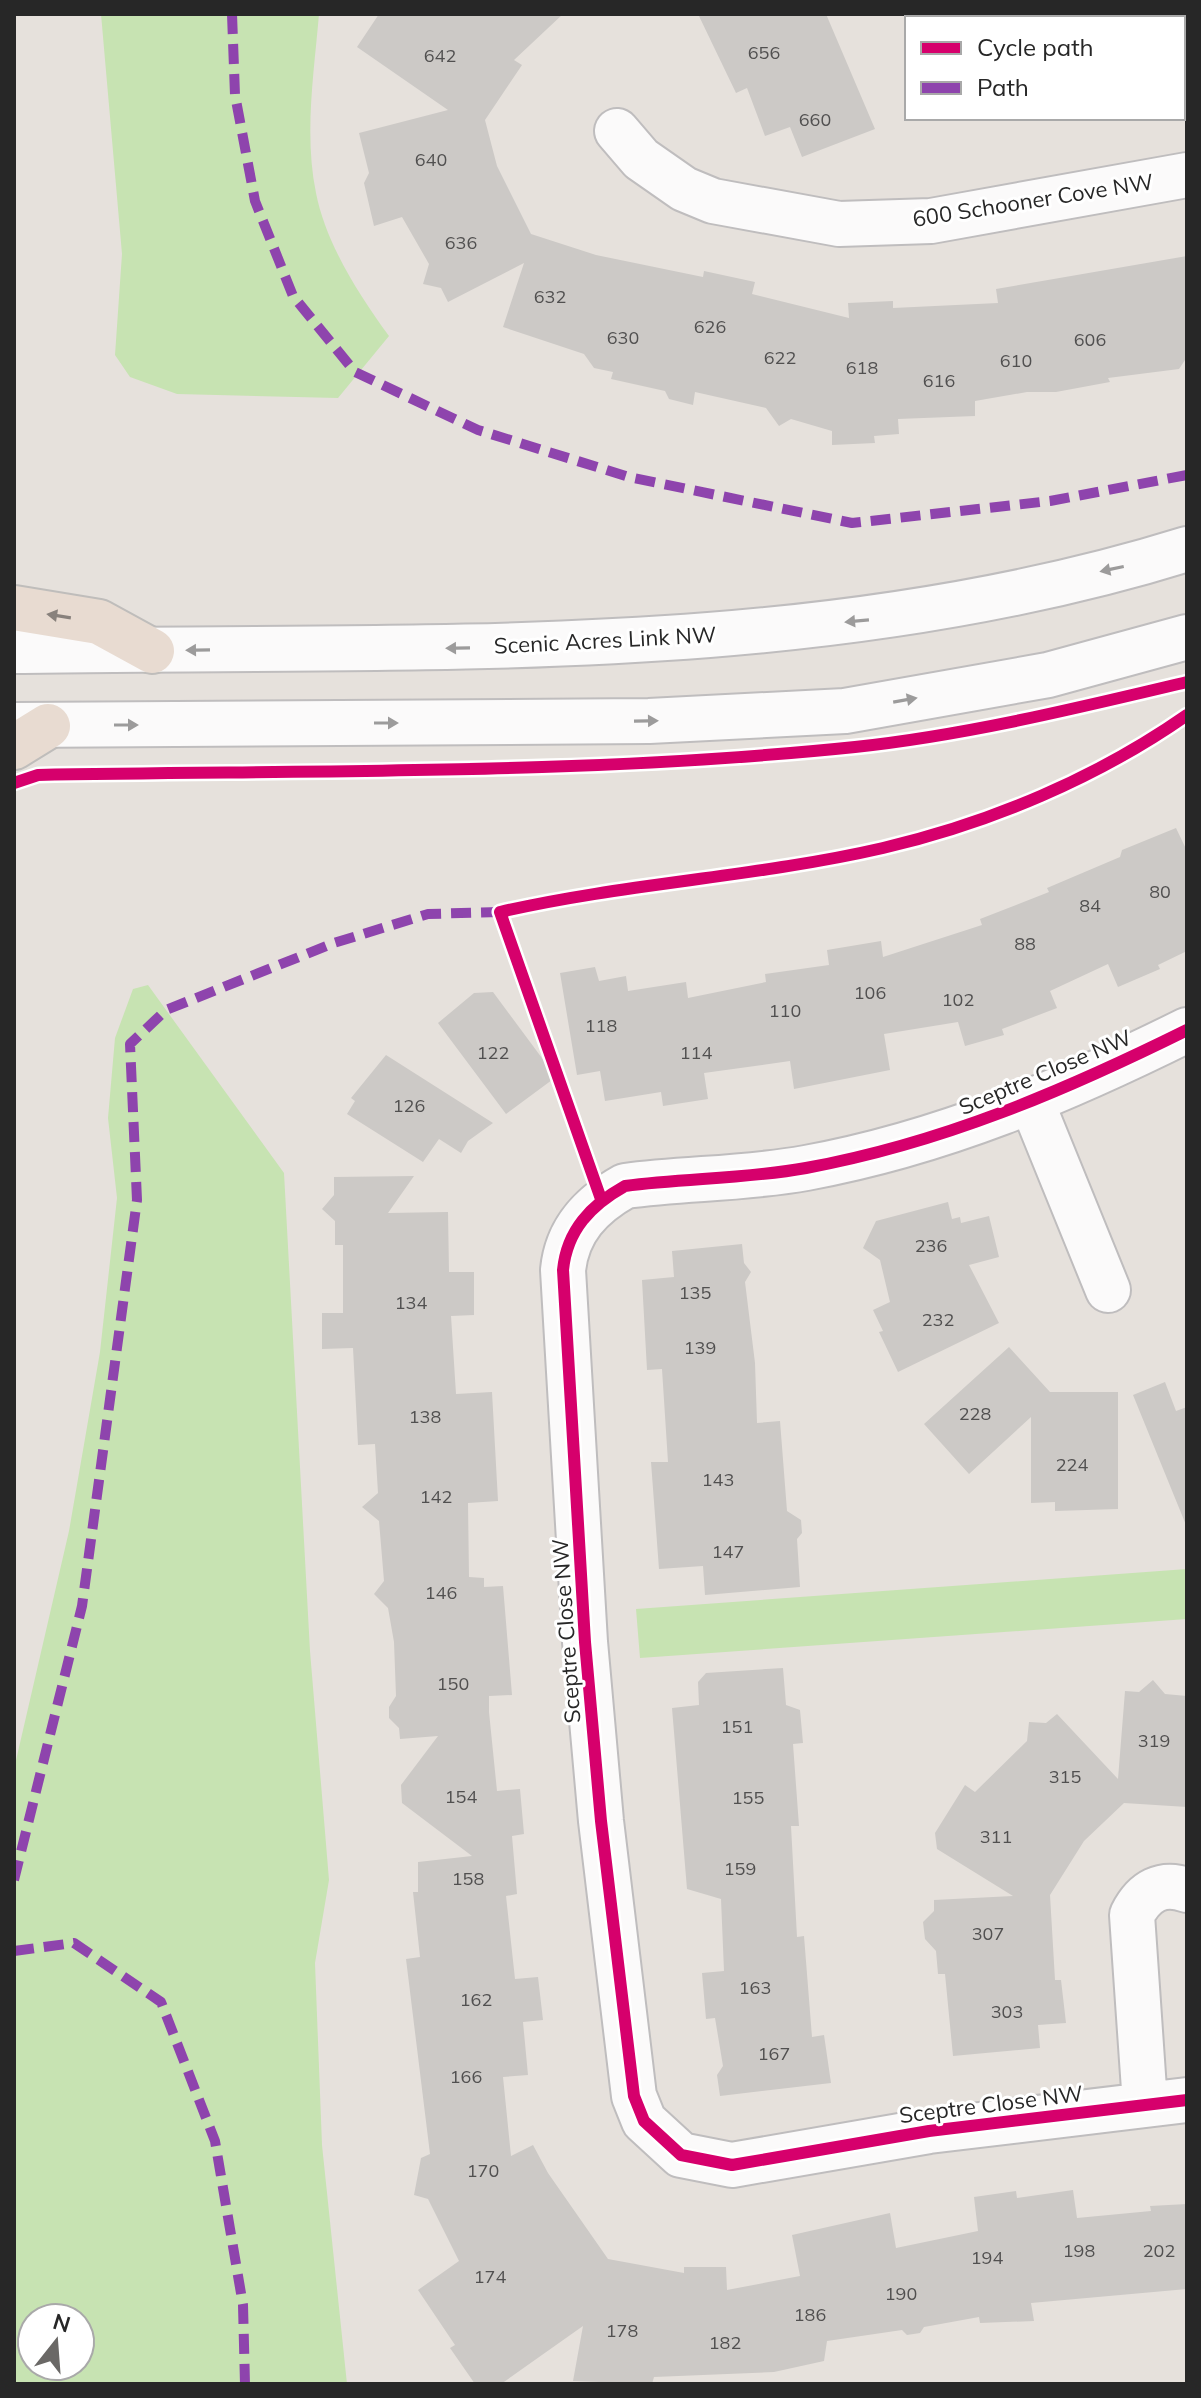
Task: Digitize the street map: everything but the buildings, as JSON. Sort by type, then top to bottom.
[{"type":"highway","points":[[14,608],[99,622],[152,651]]},
{"type":"street","name":"600 Schooner Cove NW","points":[[617,131],[641,159],[684,189],[713,201],[839,224],[931,221],[1187,175]]},
{"type":"street","name":"Scenic Acres Link NW","points":[[14,651],[479,648],[696,636],[887,618],[1142,563],[1187,549]]},
{"type":"street","points":[[25,733],[649,721],[845,711],[1048,675],[1187,637]]},
{"type":"street","name":"Sceptre Close NW","points":[[1166,2102],[929,2131],[732,2165],[707,2163],[681,2155],[644,2121],[634,2096],[601,1821],[585,1642],[563,1270],[572,1236],[601,1199],[625,1186],[804,1168],[959,1131],[1032,1103],[1187,1030]]},
{"type":"street","points":[[1032,1103],[1108,1290]]},
{"type":"street","points":[[1166,2102],[1132,1915],[1149,1892],[1163,1887],[1187,1890]]},
{"type":"green space","points":[[101,14],[319,14],[310,126],[316,193],[336,250],[366,304],[389,336],[338,398],[177,394],[130,377],[115,355],[122,254]]},
{"type":"green space","points":[[148,985],[284,1173],[310,1651],[329,1880],[315,1963],[322,2145],[347,2384],[14,2384],[14,1769],[69,1531],[100,1352],[117,1198],[108,1118],[115,1038],[133,989]]},
{"type":"green space","points":[[1187,1569],[1187,1619],[640,1658],[636,1609]]},
{"type":"marked path","points":[[232,14],[235,95],[255,201],[293,296],[355,372],[478,430],[629,477],[852,523],[1050,501],[1187,475]]},
{"type":"marked path","points":[[14,1880],[82,1606],[137,1200],[130,1044],[166,1010],[334,943],[428,914],[500,912]]},
{"type":"marked path","points":[[14,1951],[74,1943],[161,2002],[215,2141],[243,2305],[245,2384]]},
{"type":"cycle path","points":[[14,783],[38,775],[447,770],[753,756],[855,747],[939,735],[1022,720],[1187,682]]},
{"type":"cycle path","points":[[601,1199],[500,912],[595,894],[836,858],[923,838],[1041,796],[1117,759],[1187,715]]},
{"type":"cycle path","points":[[1187,1030],[1048,1094],[906,1144],[783,1172],[625,1186],[591,1210],[583,1220],[570,1243],[563,1270],[585,1642],[601,1821],[634,2096],[644,2121],[681,2155],[732,2165],[929,2131],[1187,2100]]}]
